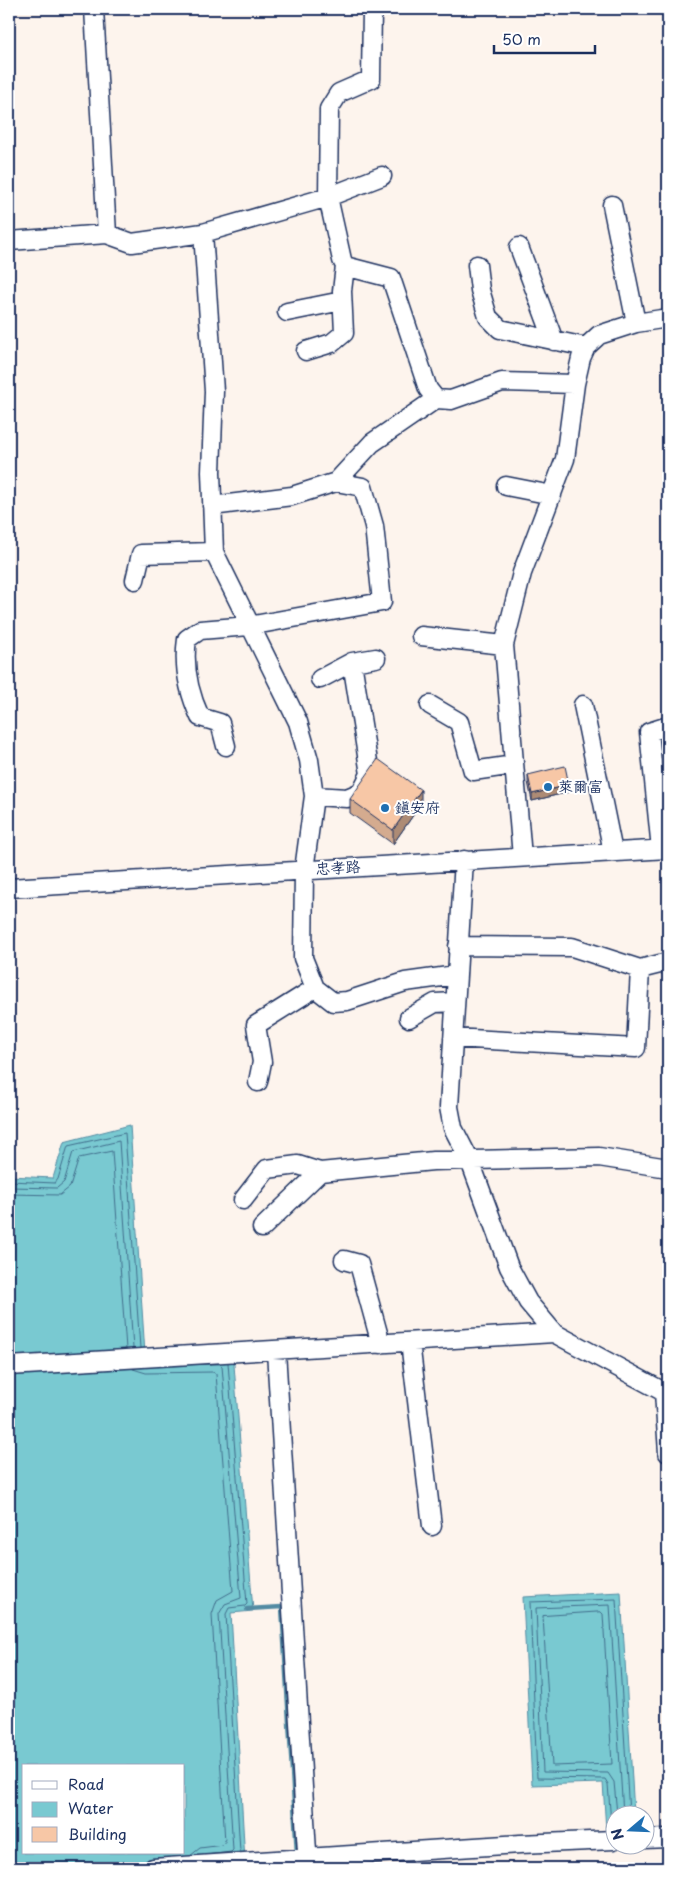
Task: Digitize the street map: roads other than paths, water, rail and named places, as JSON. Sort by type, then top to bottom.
[{"type":"street","points":[[94,9],[107,234]]},
{"type":"street","points":[[306,351],[332,343],[344,333],[342,301],[345,266],[328,197],[329,109],[339,93],[372,79],[372,9]]},
{"type":"street","points":[[9,241],[107,234],[132,243],[203,233],[328,197],[382,176]]},
{"type":"street","points":[[612,205],[636,323]]},
{"type":"street","points":[[203,233],[214,392],[212,506],[214,552],[298,722],[309,760],[314,796],[304,870],[303,958],[315,988],[333,1002],[347,1002],[405,982],[456,975]]},
{"type":"street","points":[[519,247],[554,340]]},
{"type":"street","points":[[477,265],[480,290],[488,317],[500,329],[586,347]]},
{"type":"street","points":[[345,266],[391,278],[428,389],[436,399]]},
{"type":"street","points":[[287,312],[342,301]]},
{"type":"street","points":[[522,858],[504,645],[522,573],[565,459],[574,384],[586,347],[598,335],[636,323],[668,318]]},
{"type":"street","points":[[336,482],[372,443],[436,399],[451,400],[502,382],[574,384]]},
{"type":"street","points":[[212,506],[292,496],[336,482],[363,487],[374,526],[382,602],[249,626],[200,630],[187,638],[185,655],[189,694],[200,717],[220,724],[226,746]]},
{"type":"street","points":[[506,486],[552,495]]},
{"type":"street","points":[[135,580],[141,554],[214,552]]},
{"type":"street","points":[[421,636],[504,645]]},
{"type":"street","points":[[320,679],[352,662],[376,658]]},
{"type":"street","points":[[314,796],[347,798],[361,792],[370,774],[352,662]]},
{"type":"street","points":[[430,705],[459,722],[473,771],[514,765]]},
{"type":"street","points":[[583,705],[613,852]]},
{"type":"street","points":[[665,849],[649,732],[668,726]]},
{"type":"street","name":"忠孝路","points":[[9,888],[665,849]]},
{"type":"street","points":[[464,860],[449,1107],[453,1128],[470,1161],[509,1267],[528,1302],[554,1332],[666,1392],[668,1453]]},
{"type":"street","points":[[458,946],[572,947],[640,969],[668,962]]},
{"type":"street","points":[[453,1038],[636,1048],[640,969]]},
{"type":"street","points":[[258,1082],[262,1062],[256,1026],[315,988]]},
{"type":"street","points":[[408,1018],[435,1003],[455,1002]]},
{"type":"street","points":[[243,1200],[267,1169],[298,1166],[320,1172],[433,1161],[599,1157],[668,1168]]},
{"type":"street","points":[[262,1228],[320,1172]]},
{"type":"street","points":[[344,1260],[359,1264],[381,1344]]},
{"type":"street","points":[[9,1366],[276,1351],[554,1332]]},
{"type":"street","points":[[410,1342],[432,1526]]},
{"type":"street","points":[[276,1351],[308,1864]]},
{"type":"street","points":[[654,1839],[668,1838]]},
{"type":"street","points":[[153,1868],[308,1864],[520,1844],[604,1840]]},
{"type":"water","points":[[130,1125],[145,1354],[233,1352],[253,1611],[231,1613],[245,1862],[177,1868],[9,1868],[9,1176],[53,1178],[64,1142]]},
{"type":"water","points":[[621,1592],[633,1804],[604,1804],[603,1783],[532,1785],[523,1597]]},
{"type":"waterway","points":[[247,1609],[282,1607],[297,1854]]},
{"type":"place","name":"萊爾富","points":[[548,787]]},
{"type":"place","name":"鎮安府","points":[[385,808]]}]
